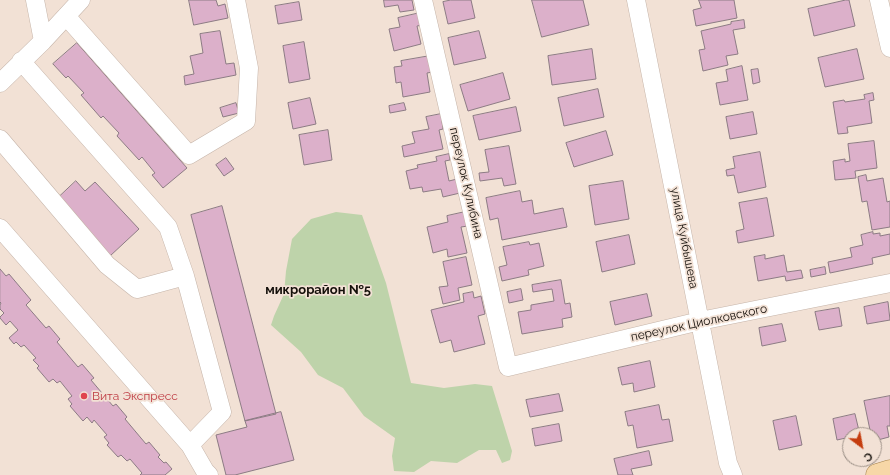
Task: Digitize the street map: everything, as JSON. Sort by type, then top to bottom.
[{"type":"main road","points":[[877,475],[890,471]]},
{"type":"street","points":[[35,0],[43,41]]},
{"type":"street","points":[[0,83],[82,0]]},
{"type":"street","points":[[66,16],[189,155],[246,121],[249,68],[236,0]]},
{"type":"street","name":"переулок Кулибина","points":[[423,0],[508,367]]},
{"type":"street","name":"улица Куйбышева","points":[[636,0],[728,463],[733,475]]},
{"type":"street","points":[[879,0],[890,48]]},
{"type":"street","points":[[22,61],[168,227],[185,276],[222,412],[190,445]]},
{"type":"street","points":[[3,150],[107,265],[137,289],[185,276]]},
{"type":"street","points":[[0,228],[190,445],[205,471],[209,475]]},
{"type":"street","name":"переулок Циолковского","points":[[508,367],[700,321],[890,283]]},
{"type":"green space","points":[[336,212],[362,215],[386,283],[411,383],[444,388],[475,384],[492,386],[512,451],[510,460],[502,463],[496,450],[479,450],[457,463],[431,461],[414,472],[394,471],[392,456],[395,438],[364,416],[343,388],[318,375],[301,352],[271,325],[284,294],[286,271],[292,239],[311,219]]},
{"type":"building","points":[[189,0],[216,0],[218,6],[225,4],[228,18],[194,25]]},
{"type":"building","points":[[384,0],[412,0],[414,10],[400,12],[398,5],[385,7]]},
{"type":"building","points":[[451,0],[471,0],[475,18],[448,24],[443,2]]},
{"type":"building","points":[[532,0],[583,0],[589,25],[542,37]]},
{"type":"building","points":[[699,0],[734,0],[737,18],[696,26],[693,10],[701,8]]},
{"type":"building","points":[[849,0],[855,26],[814,36],[808,9]]},
{"type":"building","points":[[299,2],[302,20],[278,24],[275,6]]},
{"type":"building","points":[[420,13],[423,25],[417,26],[421,44],[394,51],[389,29],[400,27],[398,18]]},
{"type":"building","points":[[744,20],[745,28],[733,30],[738,54],[726,56],[728,65],[703,71],[699,50],[705,49],[701,31],[731,24],[731,22]]},
{"type":"building","points":[[220,31],[226,64],[234,63],[236,75],[185,85],[184,76],[194,74],[190,56],[203,53],[200,34]]},
{"type":"building","points":[[479,31],[486,58],[454,65],[448,38]]},
{"type":"building","points":[[304,42],[310,79],[289,83],[283,46]]},
{"type":"building","points":[[77,43],[187,168],[163,188],[152,175],[155,173],[142,157],[139,160],[117,136],[119,133],[103,116],[101,118],[81,95],[84,93],[68,76],[66,78],[53,64]]},
{"type":"building","points":[[592,49],[596,79],[552,85],[548,56]]},
{"type":"building","points":[[857,49],[864,79],[825,87],[818,58]]},
{"type":"building","points":[[430,56],[433,72],[427,73],[430,92],[403,97],[401,82],[396,83],[394,67],[402,66],[401,61]]},
{"type":"building","points":[[742,66],[748,100],[720,105],[716,83],[728,81],[726,70]]},
{"type":"building","points":[[758,69],[760,82],[753,84],[751,70]]},
{"type":"building","points":[[503,73],[510,99],[468,111],[460,85]]},
{"type":"building","points":[[598,89],[604,117],[564,126],[558,98]]},
{"type":"building","points":[[873,93],[874,100],[869,101],[872,123],[847,127],[848,133],[838,134],[833,102],[865,99],[864,95]]},
{"type":"building","points":[[310,98],[316,124],[293,129],[288,103]]},
{"type":"building","points":[[236,103],[239,113],[223,117],[220,108]]},
{"type":"building","points":[[404,103],[406,110],[390,113],[389,106]]},
{"type":"building","points":[[516,107],[521,131],[479,140],[473,116]]},
{"type":"building","points":[[753,112],[757,134],[730,139],[726,117]]},
{"type":"building","points":[[441,114],[443,129],[439,130],[443,149],[404,157],[402,146],[415,143],[412,132],[429,129],[426,117]]},
{"type":"building","points":[[328,130],[332,160],[304,165],[299,135]]},
{"type":"building","points":[[606,131],[613,155],[574,167],[566,143]]},
{"type":"building","points":[[874,141],[877,168],[855,171],[856,178],[835,180],[833,161],[845,159],[845,162],[850,161],[848,144]]},
{"type":"building","points":[[509,146],[516,184],[504,186],[502,178],[480,181],[479,173],[489,172],[485,150]]},
{"type":"building","points":[[760,152],[766,187],[738,193],[734,175],[727,176],[726,170],[735,168],[733,157]]},
{"type":"building","points":[[449,154],[450,160],[445,161],[449,181],[457,179],[460,193],[443,197],[441,189],[423,192],[422,187],[410,189],[406,171],[418,168],[417,165],[437,161],[436,157]]},
{"type":"building","points":[[226,158],[234,169],[224,176],[216,165]]},
{"type":"building","points":[[866,175],[867,181],[883,178],[887,202],[890,201],[890,227],[872,230],[867,201],[862,202],[858,177]]},
{"type":"building","points":[[76,181],[85,191],[95,182],[139,229],[110,256],[57,199]]},
{"type":"building","points":[[623,181],[629,219],[595,225],[589,186]]},
{"type":"building","points":[[520,191],[522,202],[532,200],[534,214],[563,208],[567,227],[502,240],[498,218],[490,220],[486,198]]},
{"type":"building","points":[[767,198],[774,236],[738,243],[736,231],[744,229],[739,203]]},
{"type":"building","points":[[222,206],[276,414],[245,421],[191,215]]},
{"type":"building","points":[[465,212],[468,226],[461,227],[467,253],[448,257],[447,249],[433,253],[427,227],[448,222],[447,216]]},
{"type":"building","points":[[873,232],[873,234],[880,233],[880,236],[890,234],[890,254],[872,258],[873,264],[830,273],[828,262],[852,257],[850,248],[863,245],[861,235]]},
{"type":"building","points":[[629,235],[635,264],[602,272],[596,242]]},
{"type":"building","points":[[529,242],[530,245],[539,243],[544,266],[528,270],[529,275],[502,281],[499,267],[507,265],[503,247]]},
{"type":"building","points":[[765,255],[765,259],[784,255],[787,272],[801,270],[803,278],[786,281],[785,276],[758,281],[754,257]]},
{"type":"building","points":[[466,257],[472,285],[458,288],[460,300],[443,304],[439,287],[448,286],[443,262]]},
{"type":"building","points":[[825,267],[826,274],[811,277],[810,270]]},
{"type":"building","points":[[0,269],[6,276],[9,274],[31,300],[26,305],[46,328],[49,326],[60,339],[57,342],[78,367],[82,364],[94,378],[91,380],[113,406],[116,404],[127,417],[125,419],[146,444],[149,442],[160,455],[158,457],[164,463],[166,462],[172,469],[165,475],[140,475],[142,473],[130,459],[127,461],[121,455],[118,457],[107,445],[109,443],[104,437],[107,435],[94,420],[92,423],[87,417],[83,421],[70,406],[72,404],[68,399],[72,396],[60,381],[57,383],[53,379],[49,382],[37,368],[39,366],[33,360],[36,358],[24,345],[21,347],[16,342],[14,344],[9,338],[18,330],[10,321],[6,325],[0,318],[4,313],[0,309]]},
{"type":"building","points":[[561,280],[565,304],[570,303],[572,317],[562,319],[563,327],[522,334],[518,312],[531,310],[531,305],[554,301],[552,289],[533,292],[532,285]]},
{"type":"building","points":[[521,289],[523,300],[509,303],[507,292]]},
{"type":"building","points":[[473,292],[474,298],[481,296],[485,314],[478,316],[485,344],[454,352],[451,340],[440,343],[431,310],[464,302],[463,294]]},
{"type":"building","points":[[647,294],[652,316],[615,325],[610,302]]},
{"type":"building","points":[[888,302],[890,320],[867,324],[864,307]]},
{"type":"building","points":[[839,308],[842,326],[819,330],[815,312]]},
{"type":"building","points":[[782,324],[786,341],[762,346],[759,328]]},
{"type":"building","points":[[650,361],[655,387],[634,392],[633,383],[622,385],[618,368]]},
{"type":"building","points":[[559,394],[563,411],[530,417],[526,400]]},
{"type":"building","points":[[890,396],[890,426],[887,426],[889,437],[882,439],[882,427],[869,427],[864,401]]},
{"type":"building","points":[[659,405],[662,420],[669,419],[673,441],[637,448],[633,425],[628,426],[625,412]]},
{"type":"building","points":[[281,412],[294,460],[235,475],[226,475],[216,435],[247,427],[245,421]]},
{"type":"building","points":[[855,414],[858,427],[842,427],[842,439],[837,440],[833,419]]},
{"type":"building","points":[[796,416],[802,445],[779,450],[773,421]]},
{"type":"building","points":[[559,424],[562,441],[535,446],[532,429]]},
{"type":"building","points":[[649,451],[652,465],[631,469],[633,475],[618,475],[614,459]]},
{"type":"place","name":"Вита Экспресс","points":[[84,396]]},
{"type":"district","name":"микрорайон №5","points":[[318,290]]}]
